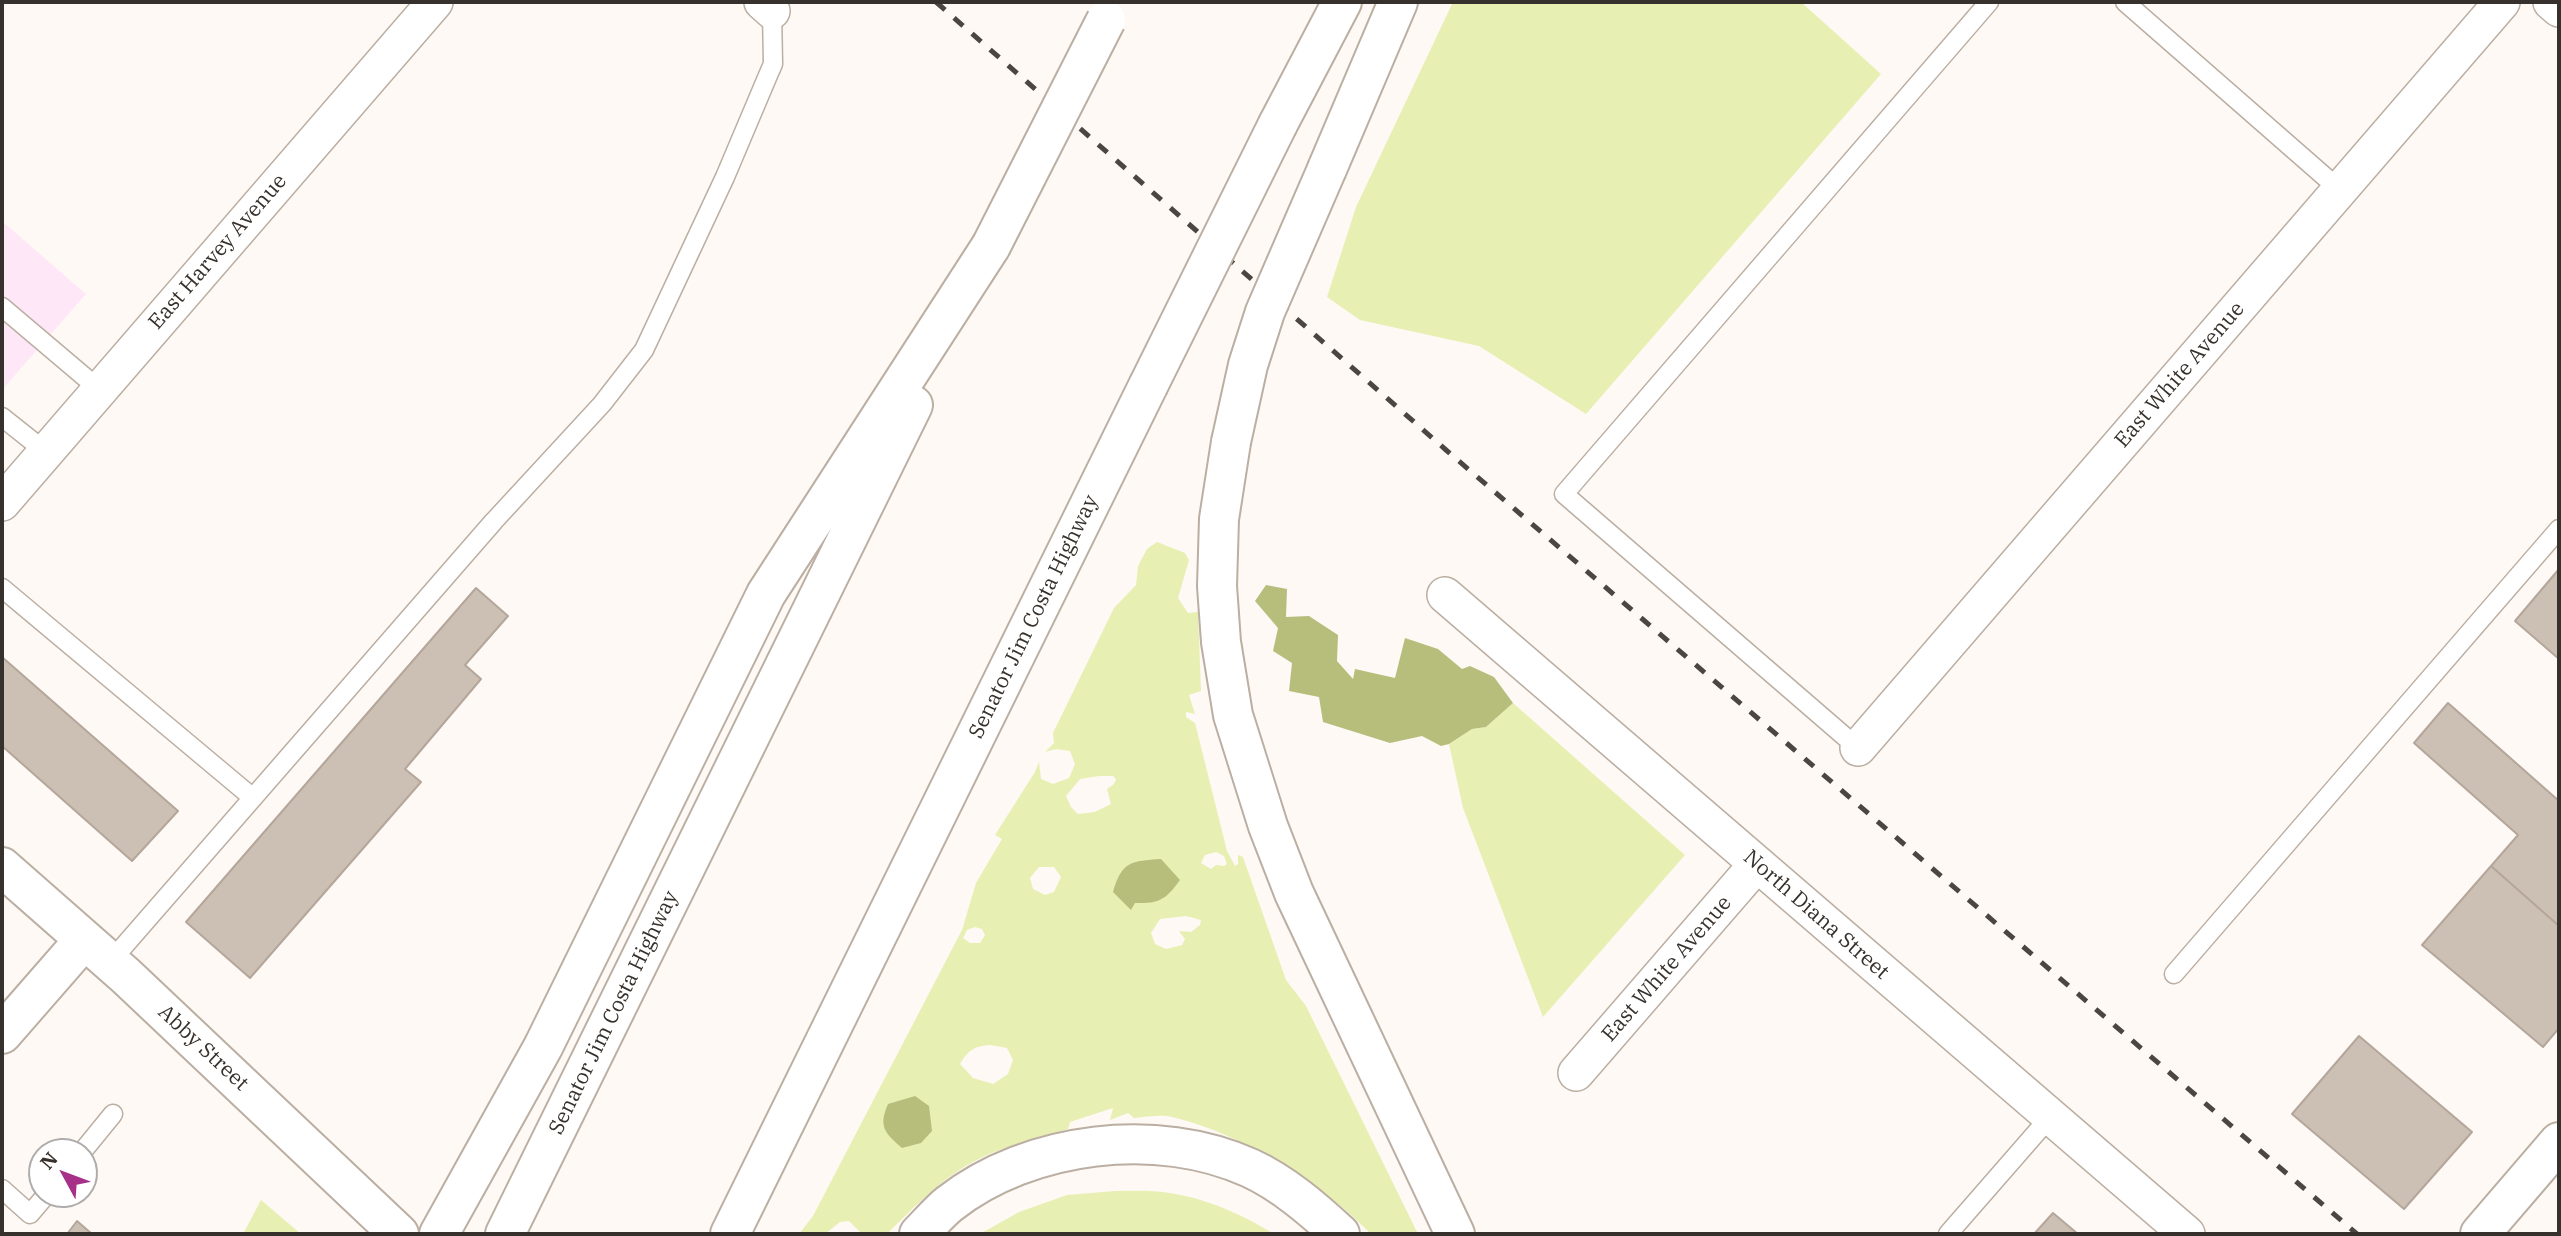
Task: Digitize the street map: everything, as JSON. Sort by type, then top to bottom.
[{"type":"main road","name":"Senator Jim Costa Highway","points":[[730,1234],[1278,124],[1342,2]]},
{"type":"main road","points":[[1398,2],[1265,312],[1248,365],[1231,442],[1219,519],[1217,586],[1221,642],[1233,715],[1268,826],[1294,893],[1455,1234]]},
{"type":"main road","name":"Senator Jim Costa Highway","points":[[505,1234],[991,246],[1111,11]]},
{"type":"main road","points":[[439,1234],[543,1047],[766,594],[991,246]]},
{"type":"main road","name":"Abby Street","points":[[2,867],[97,951],[399,1234]]},
{"type":"main road","points":[[2,1034],[97,951]]},
{"type":"main road","points":[[2480,1234],[2559,1142]]},
{"type":"main road","points":[[919,1234],[949,1204],[993,1177],[1050,1155],[1102,1145],[1152,1143],[1201,1152],[1250,1168],[1297,1198],[1340,1234]]},
{"type":"street","name":"East Harvey Avenue","points":[[2,503],[435,2]]},
{"type":"street","name":"East White Avenue","points":[[1858,748],[2502,2]]},
{"type":"street","points":[[2551,2],[2559,9]]},
{"type":"street","name":"North Diana Street","points":[[1444,595],[2187,1234]]},
{"type":"street","name":"East White Avenue","points":[[1576,1073],[1757,864]]},
{"type":"lane","points":[[1858,748],[1564,494],[1989,2]]},
{"type":"lane","points":[[2125,2],[2340,190]]},
{"type":"lane","points":[[97,951],[253,798],[494,521],[602,404],[644,350],[725,177],[773,64],[767,6]]},
{"type":"lane","points":[[2,307],[100,390]]},
{"type":"lane","points":[[2,417],[46,452]]},
{"type":"lane","points":[[2174,974],[2559,529]]},
{"type":"lane","points":[[2,588],[253,798]]},
{"type":"lane","points":[[93,1138],[113,1114]]},
{"type":"lane","points":[[1948,1234],[2050,1117]]},
{"type":"lane","points":[[2,1189],[30,1214],[35,1208]]},
{"type":"shaded area","points":[[2,221],[86,294],[2,390]]},
{"type":"green space","points":[[1453,2],[1801,2],[1881,74],[1586,414],[1479,346],[1360,320],[1327,297],[1356,207]]},
{"type":"green space","points":[[1157,542],[1185,553],[1189,560],[1178,598],[1188,613],[1198,612],[1201,691],[1189,695],[1195,714],[1186,712],[1186,717],[1195,723],[1227,851],[1235,866],[1238,864],[1238,855],[1243,857],[1286,980],[1306,1006],[1418,1234],[1371,1234],[1303,1178],[1277,1161],[1221,1133],[1167,1116],[1134,1118],[1128,1113],[1110,1120],[1113,1108],[1070,1122],[1068,1129],[1013,1145],[973,1162],[931,1191],[887,1234],[862,1234],[849,1221],[840,1222],[825,1234],[799,1234],[813,1216],[962,930],[976,883],[1002,839],[995,835],[1039,762],[1041,779],[1053,784],[1069,778],[1075,764],[1070,751],[1056,749],[1045,752],[1054,743],[1053,733],[1114,608],[1136,585],[1138,566],[1147,549]],"holes":[[[1113,776],[1116,779],[1114,784],[1107,789],[1111,804],[1095,812],[1078,814],[1066,796],[1080,779]],[[1216,852],[1224,856],[1227,864],[1216,865],[1211,869],[1201,863],[1205,855]],[[1039,867],[1054,867],[1061,877],[1054,892],[1045,895],[1033,889],[1030,878]],[[1186,916],[1201,920],[1200,925],[1191,932],[1179,931],[1185,939],[1182,945],[1166,949],[1155,944],[1151,933],[1160,919]],[[975,927],[982,929],[985,935],[980,943],[970,943],[963,938],[967,930]],[[980,1046],[1007,1048],[1013,1060],[1008,1074],[993,1084],[973,1078],[960,1064],[969,1052]]]},
{"type":"green space","points":[[1266,585],[1287,589],[1286,617],[1309,616],[1338,635],[1337,661],[1353,679],[1355,669],[1395,678],[1405,638],[1438,649],[1462,669],[1470,666],[1494,677],[1513,703],[1486,727],[1472,729],[1441,746],[1422,736],[1390,743],[1323,722],[1319,697],[1289,691],[1292,663],[1273,651],[1278,628],[1255,601]]},
{"type":"green space","points":[[1513,703],[1685,855],[1543,1017],[1463,808],[1449,744],[1472,729],[1486,727]]},
{"type":"green space","points":[[1161,859],[1180,880],[1162,899],[1135,903],[1131,910],[1113,892],[1120,874],[1124,868],[1135,862]]},
{"type":"green space","points":[[915,1096],[929,1106],[932,1131],[921,1143],[902,1148],[885,1129],[885,1112],[888,1104]]},
{"type":"green space","points":[[1115,1191],[1183,1195],[1237,1214],[1274,1234],[980,1234],[1019,1212],[1067,1195]]},
{"type":"green space","points":[[261,1200],[301,1234],[243,1234]]},
{"type":"building","points":[[2559,569],[2559,659],[2515,621]]},
{"type":"building","points":[[476,588],[508,616],[465,665],[481,679],[405,769],[421,782],[250,978],[186,922]]},
{"type":"building","points":[[2,657],[178,811],[132,861],[2,746]]},
{"type":"building","points":[[2448,703],[2559,801],[2559,926],[2491,866],[2518,835],[2414,743]]},
{"type":"building","points":[[2491,866],[2559,926],[2559,1028],[2543,1047],[2422,945]]},
{"type":"building","points":[[2359,1036],[2472,1132],[2404,1209],[2292,1114]]},
{"type":"building","points":[[2053,1213],[2078,1234],[2034,1234]]},
{"type":"building","points":[[77,1221],[92,1234],[67,1234]]},
{"type":"railway","points":[[936,2],[1446,450],[2357,1234]]}]
